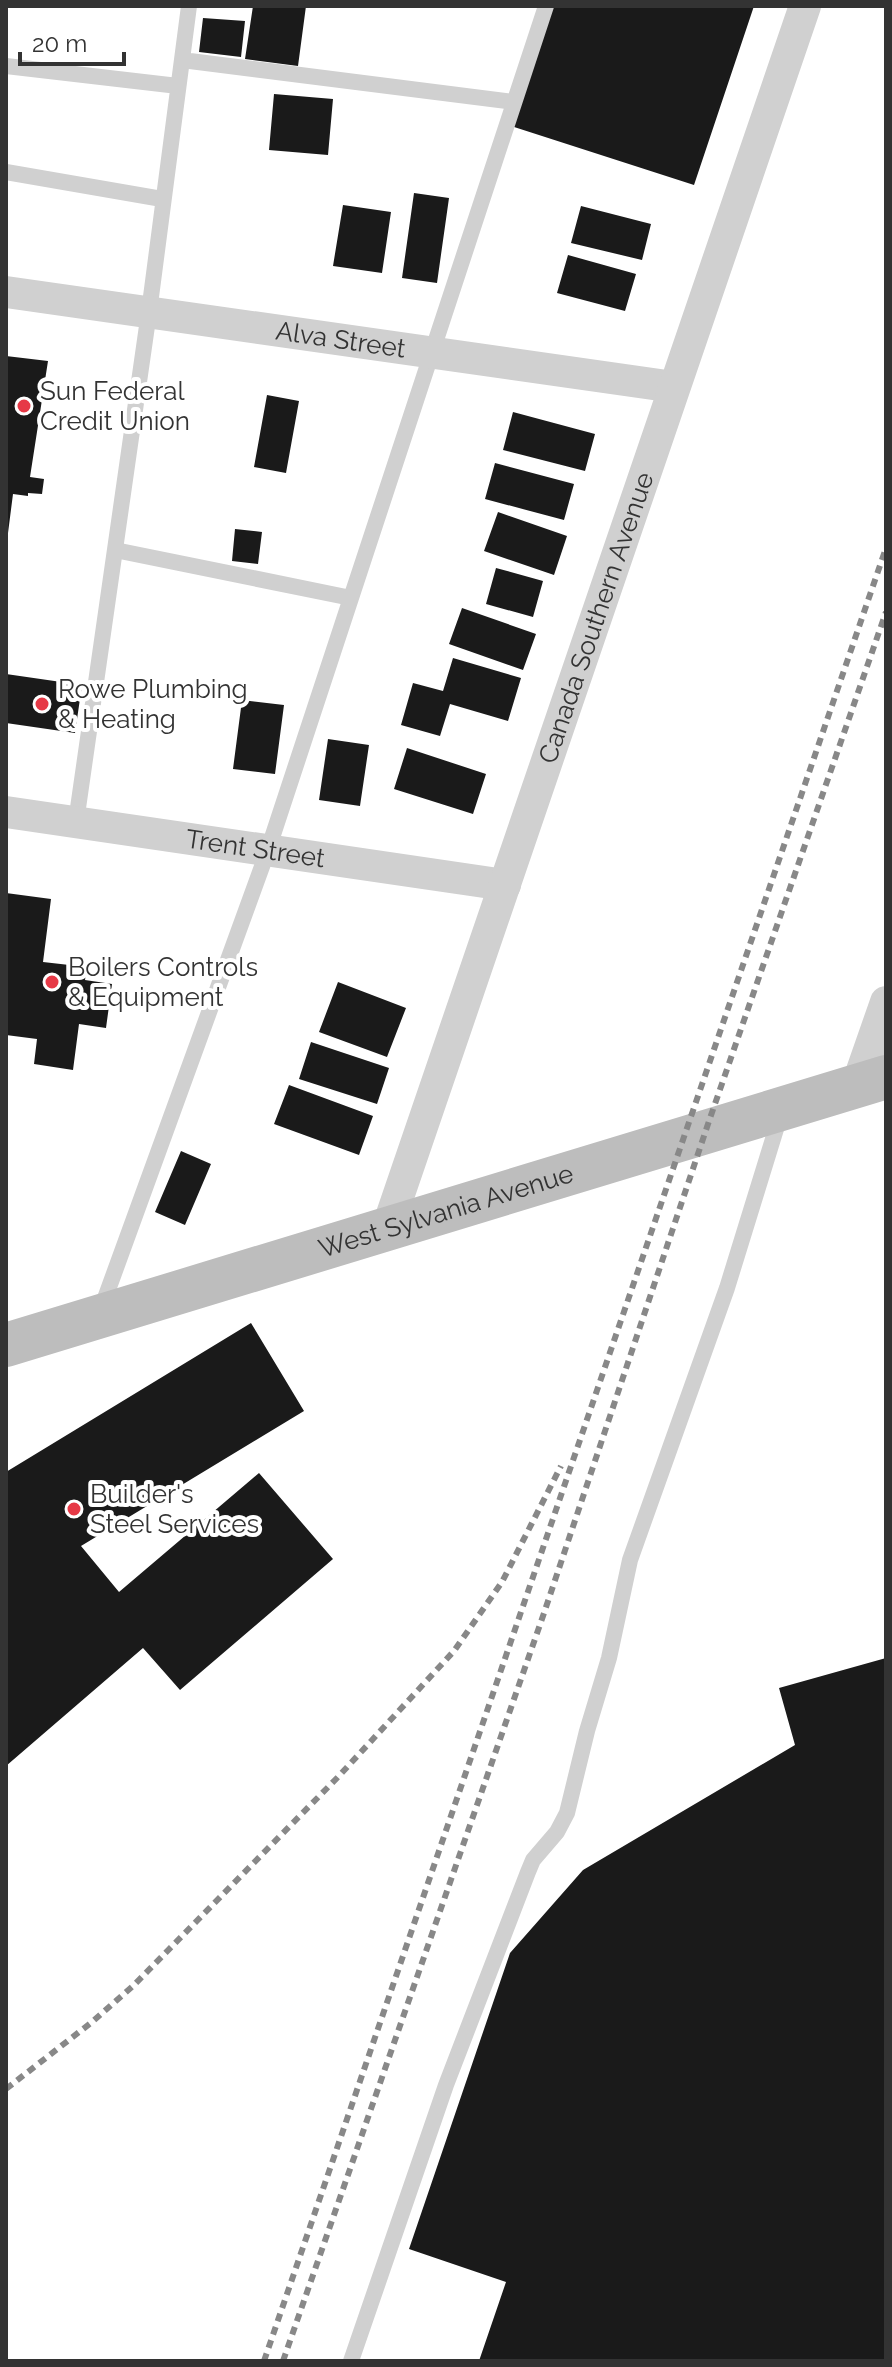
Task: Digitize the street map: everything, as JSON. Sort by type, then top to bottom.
[{"type":"main road","name":"West Sylvania Avenue","points":[[6,1345],[872,1081]]},
{"type":"street","name":"Canada Southern Avenue","points":[[387,1229],[805,6]]},
{"type":"street","name":"Alva Street","points":[[6,292],[674,387]]},
{"type":"street","name":"Trent Street","points":[[6,812],[505,885]]},
{"type":"street","points":[[872,1081],[886,1002]]},
{"type":"lane","points":[[76,822],[189,6]]},
{"type":"lane","points":[[98,1317],[268,850],[546,6]]},
{"type":"lane","points":[[182,60],[514,102]]},
{"type":"lane","points":[[6,66],[178,86]]},
{"type":"lane","points":[[6,172],[162,199]]},
{"type":"lane","points":[[115,550],[351,598]]},
{"type":"lane","points":[[351,2361],[446,2085],[528,1872],[533,1860],[557,1832],[567,1813],[609,1658],[630,1560],[727,1288],[783,1108]]},
{"type":"building","points":[[253,6],[306,6],[298,66],[245,59]]},
{"type":"building","points":[[553,6],[754,6],[694,185],[511,126]]},
{"type":"building","points":[[203,18],[245,21],[241,57],[199,52]]},
{"type":"building","points":[[274,94],[333,99],[328,155],[269,150]]},
{"type":"building","points":[[414,193],[449,198],[437,283],[402,278]]},
{"type":"building","points":[[343,205],[391,212],[382,273],[333,266]]},
{"type":"building","points":[[581,206],[651,224],[642,260],[571,243]]},
{"type":"building","points":[[568,255],[636,274],[625,311],[557,293]]},
{"type":"building","name":"Sun Federal Credit Union","points":[[6,356],[48,361],[30,477],[44,479],[42,494],[13,494],[8,533]]},
{"type":"building","points":[[267,395],[299,401],[286,473],[254,467]]},
{"type":"building","points":[[513,412],[595,434],[585,471],[503,450]]},
{"type":"building","points":[[495,463],[574,484],[564,520],[485,499]]},
{"type":"building","points":[[498,512],[567,536],[554,575],[484,551]]},
{"type":"building","points":[[235,529],[262,532],[258,564],[232,561]]},
{"type":"building","points":[[496,568],[543,581],[533,617],[486,604]]},
{"type":"building","points":[[462,608],[536,634],[523,670],[449,644]]},
{"type":"building","points":[[453,658],[521,678],[508,721],[450,704],[440,736],[401,725],[413,683],[443,691]]},
{"type":"building","name":"Rowe Plumbing & Heating","points":[[6,674],[82,685],[75,733],[6,723]]},
{"type":"building","points":[[242,700],[284,705],[275,774],[233,769]]},
{"type":"building","points":[[328,739],[369,745],[360,806],[319,800]]},
{"type":"building","points":[[407,748],[486,774],[473,814],[394,789]]},
{"type":"building","name":"Boilers Controls & Equipment","points":[[6,893],[51,899],[43,962],[87,967],[85,980],[112,984],[106,1028],[79,1024],[73,1070],[34,1064],[37,1039],[6,1035]]},
{"type":"building","points":[[338,982],[406,1008],[387,1057],[319,1032]]},
{"type":"building","points":[[311,1042],[389,1068],[377,1104],[299,1079]]},
{"type":"building","points":[[289,1085],[373,1116],[359,1155],[274,1124]]},
{"type":"building","points":[[181,1151],[211,1164],[185,1225],[155,1212]]},
{"type":"building","name":"Builder's Steel Services","points":[[251,1323],[304,1411],[81,1546],[119,1592],[259,1473],[333,1559],[180,1690],[143,1648],[6,1766],[6,1472]]},
{"type":"building","points":[[886,1658],[886,2361],[479,2361],[506,2282],[409,2249],[510,1953],[583,1870],[795,1745],[779,1688]]},
{"type":"railway","points":[[264,2361],[886,548]]},
{"type":"railway","points":[[283,2361],[543,1616],[709,1121],[886,612]]},
{"type":"railway","points":[[6,2089],[133,1986],[338,1777],[454,1651],[502,1582],[561,1466]]},
{"type":"place","name":"Sun Federal Credit Union","points":[[24,406]]},
{"type":"place","name":"Rowe Plumbing & Heating","points":[[42,704]]},
{"type":"place","name":"Boilers Controls & Equipment","points":[[52,982]]},
{"type":"place","name":"Builder's Steel Services","points":[[74,1509]]}]
